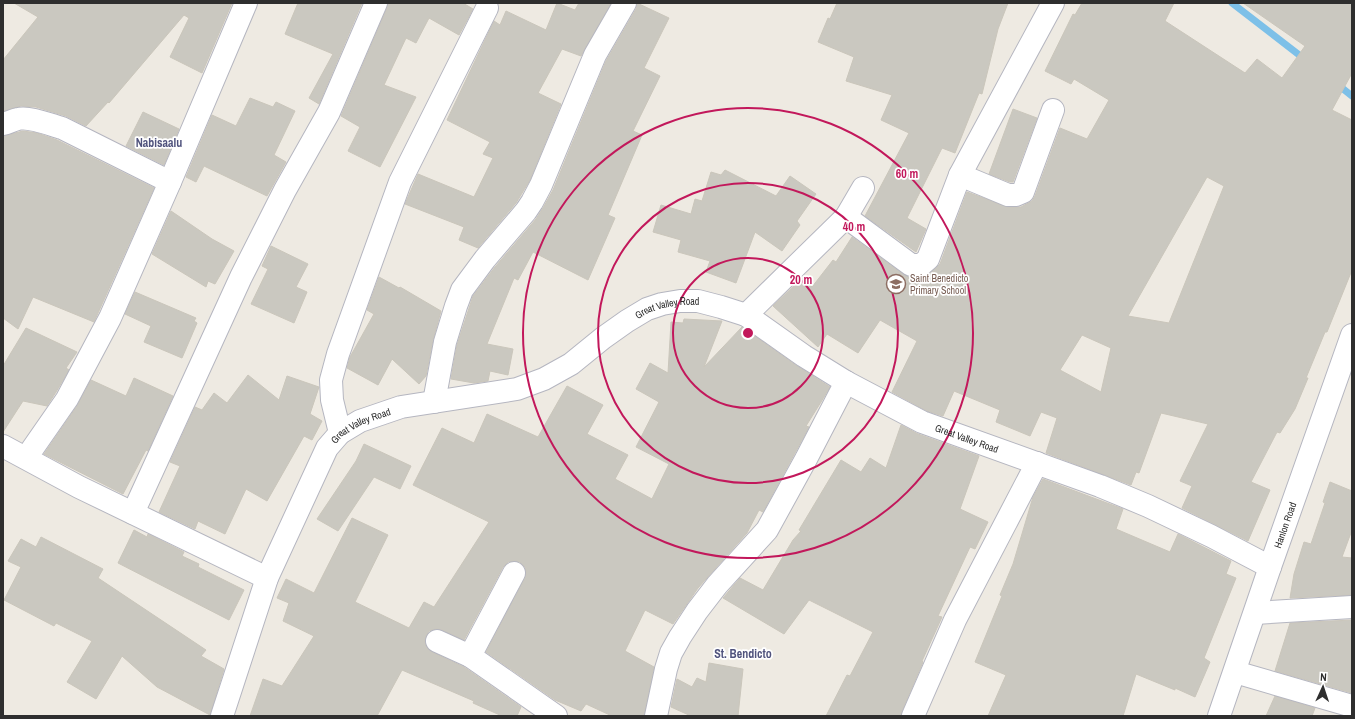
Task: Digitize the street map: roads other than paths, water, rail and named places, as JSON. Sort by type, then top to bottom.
[{"type":"street","points":[[26,458],[67,399],[110,318],[246,3]]},
{"type":"street","points":[[133,513],[241,277],[285,190],[328,112],[376,3]]},
{"type":"street","points":[[434,402],[445,342],[462,290],[485,259],[532,202],[541,185],[595,55],[625,3]]},
{"type":"street","points":[[846,217],[911,265],[921,265],[928,259],[960,175],[1053,3]]},
{"type":"street","points":[[340,433],[332,400],[331,380],[338,354],[400,182],[487,8]]},
{"type":"street","points":[[960,175],[1008,195],[1016,195],[1023,192],[1052,110]]},
{"type":"street","points":[[3,124],[24,118],[44,122],[62,128],[170,182]]},
{"type":"street","points":[[746,315],[846,217],[863,188]]},
{"type":"street","name":"Great Valley Road","points":[[222,716],[267,578],[327,448],[340,433],[360,421],[394,410],[517,389],[544,379],[571,364],[603,338],[647,309],[662,304],[680,301],[698,301],[746,315],[804,356],[846,382],[922,422],[1100,486],[1148,506],[1211,536],[1270,567]]},
{"type":"street","name":"Hanlon Road","points":[[1219,716],[1352,335]]},
{"type":"street","points":[[656,716],[671,653],[680,637],[697,610],[717,585],[767,530],[846,382]]},
{"type":"street","points":[[3,446],[79,487],[267,578]]},
{"type":"street","points":[[913,716],[955,620],[1036,463]]},
{"type":"street","points":[[470,656],[514,573]]},
{"type":"street","points":[[1255,613],[1352,607]]},
{"type":"street","points":[[437,641],[470,656],[556,716]]},
{"type":"street","points":[[1235,672],[1352,706]]},
{"type":"waterway","points":[[1232,3],[1307,61]]},
{"type":"waterway","points":[[1337,84],[1352,96]]},
{"type":"place","name":"Saint Benedicto Primary School","points":[[896,284]]},
{"type":"district","name":"Nabisaalu","points":[[159,143]]},
{"type":"district","name":"St. Bendicto","points":[[743,654]]}]
